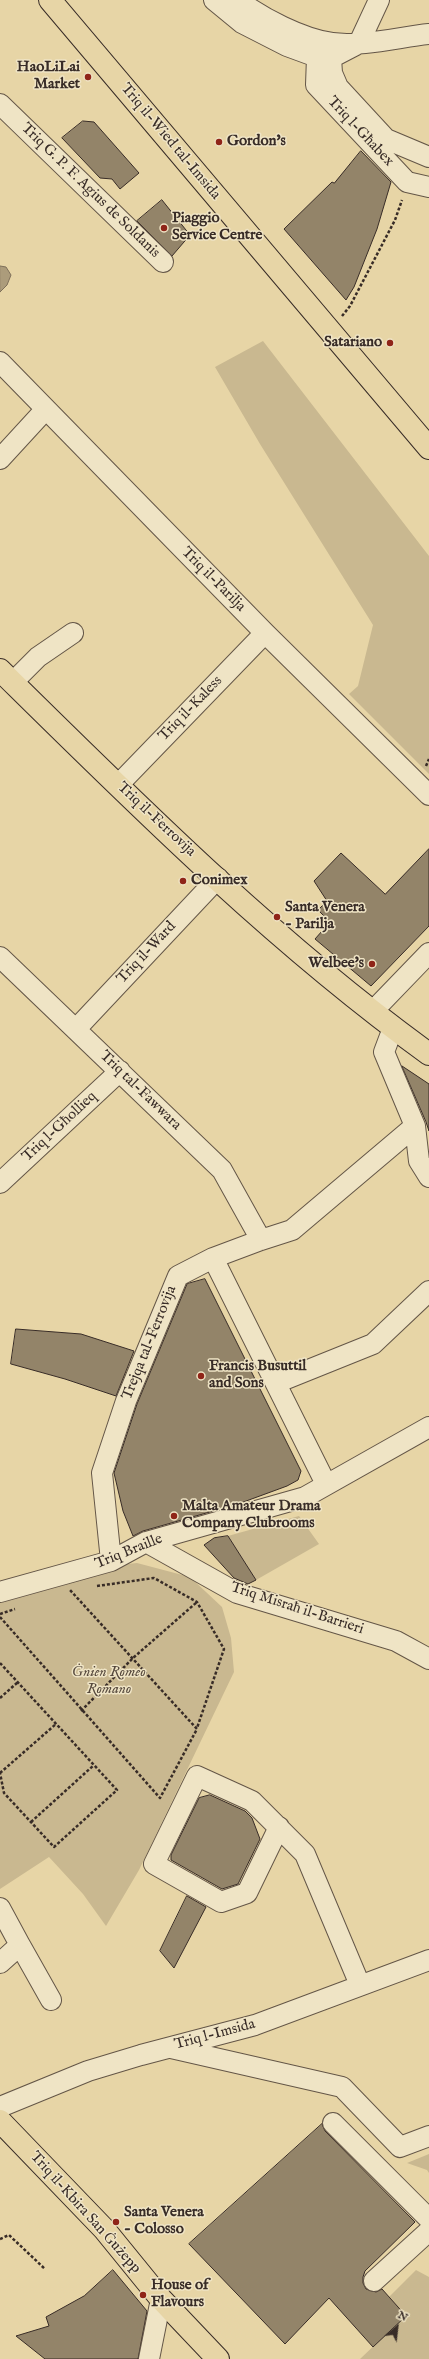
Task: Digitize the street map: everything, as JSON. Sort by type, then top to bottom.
[{"type":"main road","name":"Triq il-Wied tal-Imsida","points":[[50,0],[429,448]]},
{"type":"main road","name":"Triq il-Ferrovija","points":[[7,676],[118,784],[272,928],[393,1028],[429,1054]]},
{"type":"main road","name":"Triq il-Kbira San Ġużepp","points":[[0,2121],[104,2230],[160,2299],[218,2359]]},
{"type":"street","points":[[214,0],[242,23],[287,46],[324,58],[359,43],[379,0]]},
{"type":"street","points":[[238,0],[251,10],[306,37],[332,44],[359,43],[429,34]]},
{"type":"street","points":[[324,58],[338,87],[386,139],[429,157]]},
{"type":"street","name":"Triq l-Għabex","points":[[324,58],[316,85],[407,182]]},
{"type":"street","name":"Triq G. P. F. Agius de Soldanis","points":[[0,104],[164,262]]},
{"type":"street","points":[[407,182],[429,187]]},
{"type":"street","name":"Triq il-Parilja","points":[[0,362],[45,410],[265,633],[429,795]]},
{"type":"street","points":[[0,459],[45,410]]},
{"type":"street","points":[[7,676],[73,633]]},
{"type":"street","name":"Triq il-Kaless","points":[[118,784],[265,633]]},
{"type":"street","name":"Triq il-Ward","points":[[76,1028],[218,878]]},
{"type":"street","points":[[373,1011],[429,953]]},
{"type":"street","name":"Triq tal-Fawwara","points":[[0,957],[76,1028],[222,1170],[261,1240]]},
{"type":"street","points":[[393,1028],[384,1052],[422,1130],[419,1161],[429,1177]]},
{"type":"street","name":"Triq l-Għollieq","points":[[0,1183],[120,1071]]},
{"type":"street","name":"Trejqa tal-Ferrovija","points":[[111,1561],[102,1473],[123,1408],[178,1276],[213,1258],[292,1230],[422,1130]]},
{"type":"street","points":[[213,1258],[326,1484]]},
{"type":"street","points":[[276,1382],[373,1344],[429,1291]]},
{"type":"street","name":"Triq Braille","points":[[0,1592],[111,1561],[146,1542],[305,1497],[429,1427]]},
{"type":"street","name":"Triq Misraħ il-Barrieri","points":[[146,1542],[237,1593],[396,1641],[429,1659]]},
{"type":"street","points":[[279,1826],[247,1892],[221,1902],[154,1864],[197,1776],[252,1800],[279,1826],[305,1854],[360,1985]]},
{"type":"street","points":[[0,1908],[52,2000]]},
{"type":"street","points":[[0,1963],[20,1945]]},
{"type":"street","name":"Triq l-Imsida","points":[[0,2107],[88,2071],[255,2025],[429,1960]]},
{"type":"street","points":[[169,2048],[342,2087],[400,2148],[429,2136]]},
{"type":"street","points":[[334,2123],[429,2219]]},
{"type":"street","points":[[374,2281],[429,2231]]},
{"type":"street","points":[[149,2359],[160,2299]]},
{"type":"path","points":[[330,331],[350,306],[392,226],[407,182]]},
{"type":"path","points":[[0,1617],[81,1711],[160,1798],[197,1729],[224,1648],[197,1602],[154,1578],[93,1586]]},
{"type":"path","points":[[63,1592],[78,1589]]},
{"type":"path","points":[[70,1590],[197,1729]]},
{"type":"path","points":[[81,1711],[133,1658],[197,1602]]},
{"type":"path","points":[[0,1614],[21,1607]]},
{"type":"path","points":[[0,1663],[94,1765],[116,1790],[54,1847],[4,1792],[0,1773],[56,1724]]},
{"type":"path","points":[[0,1698],[18,1682]]},
{"type":"path","points":[[30,1822],[94,1765]]},
{"type":"path","points":[[0,2239],[9,2235],[44,2269]]},
{"type":"green space","points":[[263,341],[429,556],[429,774],[349,694],[358,686],[373,625],[260,444],[215,367]]},
{"type":"green space","points":[[299,1516],[319,1544],[256,1580],[228,1536]]},
{"type":"green space","name":"Ġnien Romeo Romano","points":[[137,1563],[190,1577],[222,1607],[231,1638],[234,1672],[139,1870],[106,1926],[83,1894],[49,1857],[0,1889],[0,1602],[118,1565]]},
{"type":"green space","points":[[429,2154],[429,2173],[427,2170],[407,2163]]},
{"type":"green space","points":[[416,2270],[429,2277],[429,2359],[360,2359],[405,2316],[389,2297]]},
{"type":"shaded area","points":[[0,266],[6,267],[11,275],[7,285],[0,292]]},
{"type":"building","points":[[83,121],[94,122],[139,173],[120,189],[112,179],[100,178],[62,138]]},
{"type":"building","points":[[361,151],[391,182],[377,229],[354,287],[346,300],[284,229],[332,182],[334,183]]},
{"type":"building","name":"Piaggio Service Centre","points":[[162,200],[190,235],[172,256],[137,221]]},
{"type":"building","points":[[429,849],[429,926],[371,986],[315,939],[330,922],[318,910],[327,901],[314,881],[341,853],[385,894]]},
{"type":"building","points":[[402,1066],[429,1084],[429,1131],[426,1122]]},
{"type":"building","name":"Francis Busuttil and Sons","points":[[205,1279],[301,1471],[298,1480],[287,1486],[238,1504],[143,1531],[133,1536],[123,1511],[114,1473],[137,1404],[187,1284]]},
{"type":"building","points":[[16,1329],[81,1334],[134,1351],[116,1396],[65,1379],[11,1364]]},
{"type":"building","points":[[228,1536],[256,1580],[248,1584],[234,1578],[204,1545],[214,1538]]},
{"type":"building","points":[[210,1795],[245,1811],[252,1818],[260,1839],[238,1884],[222,1889],[171,1860],[171,1855],[199,1798]]},
{"type":"building","points":[[187,1896],[206,1907],[174,1968],[160,1951]]},
{"type":"building","points":[[322,2124],[325,2131],[415,2222],[365,2271],[363,2283],[366,2289],[376,2292],[382,2289],[406,2316],[373,2347],[329,2298],[285,2344],[189,2244]]},
{"type":"building","points":[[113,2270],[147,2311],[138,2359],[45,2359],[16,2336],[49,2326],[46,2317],[84,2296]]},
{"type":"place","name":"HaoLiLai Market","points":[[88,77]]},
{"type":"place","name":"Gordon's","points":[[219,142]]},
{"type":"place","name":"Piaggio Service Centre","points":[[164,228]]},
{"type":"place","name":"Satariano","points":[[390,343]]},
{"type":"place","name":"Conimex","points":[[183,881]]},
{"type":"place","name":"Santa Venera - Parilja","points":[[277,917]]},
{"type":"place","name":"Welbee's","points":[[372,964]]},
{"type":"place","name":"Francis Busuttil and Sons","points":[[201,1376]]},
{"type":"place","name":"Malta Amateur Drama Company Clubrooms","points":[[174,1516]]},
{"type":"place","name":"Santa Venera - Colosso","points":[[116,2222]]},
{"type":"place","name":"House of Flavours","points":[[143,2295]]}]
